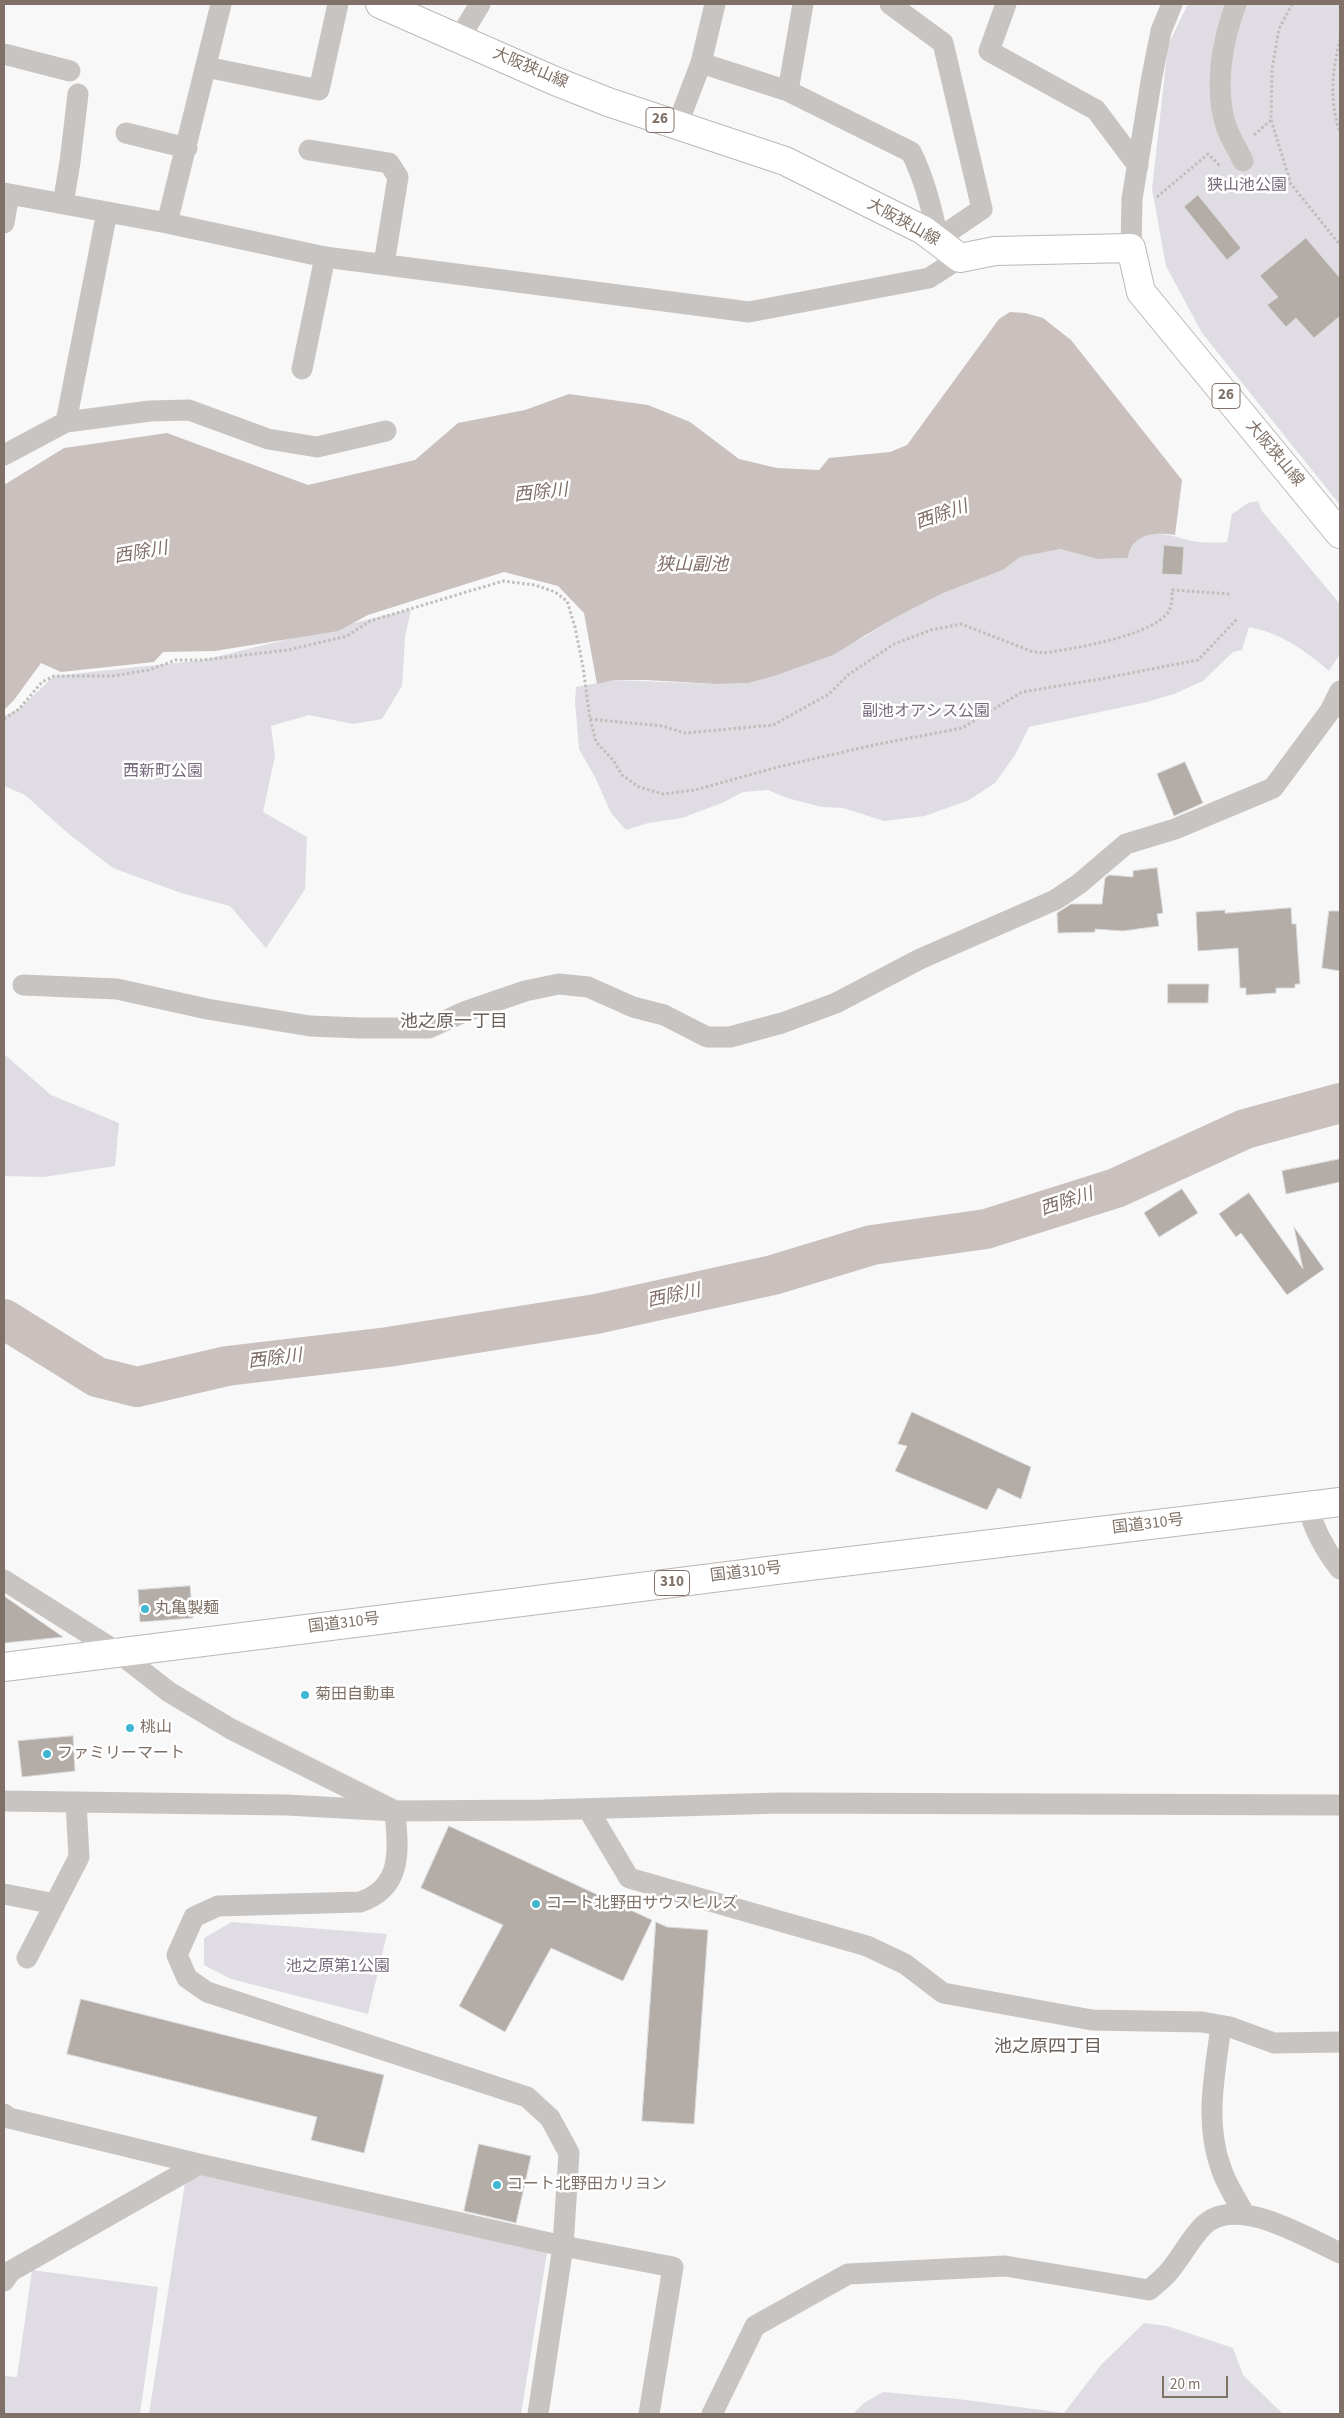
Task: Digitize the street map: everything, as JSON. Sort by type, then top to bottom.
[{"type":"main road","name":"大阪狭山線","points":[[380,4],[555,81],[678,126],[785,161],[938,239],[960,258]]},
{"type":"main road","name":"大阪狭山線","points":[[1131,248],[1141,292],[1340,534]]},
{"type":"main road","points":[[960,258],[995,251],[1131,248]]},
{"type":"main road","name":"国道310号","points":[[4,1667],[784,1568],[1340,1502]]},
{"type":"street","points":[[167,222],[222,4]]},
{"type":"street","points":[[206,67],[319,90],[338,4]]},
{"type":"street","points":[[459,39],[480,4]]},
{"type":"street","points":[[678,126],[702,63],[716,4]]},
{"type":"street","points":[[788,91],[803,4]]},
{"type":"street","points":[[702,63],[788,91],[911,152],[921,171],[930,198],[938,239],[982,209],[943,43],[890,4]]},
{"type":"street","points":[[1006,4],[989,51],[1096,110],[1138,166]]},
{"type":"street","points":[[1131,248],[1132,199],[1152,76],[1161,31],[1172,4]]},
{"type":"street","points":[[1236,4],[1228,24],[1220,73],[1226,126],[1244,162]]},
{"type":"street","points":[[4,54],[45,56],[70,71]]},
{"type":"street","points":[[63,204],[78,94]]},
{"type":"street","points":[[126,133],[187,148]]},
{"type":"street","points":[[309,150],[389,163],[398,177],[384,264]]},
{"type":"street","points":[[4,223],[6,194],[167,222],[325,257],[748,312],[929,278],[960,258]]},
{"type":"street","points":[[66,422],[107,212]]},
{"type":"street","points":[[302,369],[325,257]]},
{"type":"street","points":[[4,455],[66,422],[150,410],[189,410],[268,438],[317,447],[386,431]]},
{"type":"street","points":[[23,985],[117,989],[207,1009],[310,1026],[429,1028],[464,1012],[525,991],[559,984],[588,987],[633,1007],[664,1015],[707,1037],[730,1037],[782,1022],[836,1003],[920,959],[1056,900],[1079,884],[1126,844],[1175,829],[1273,788],[1330,711],[1340,690]]},
{"type":"street","points":[[1308,1506],[1312,1525],[1326,1551],[1340,1569]]},
{"type":"street","points":[[4,1580],[119,1653],[169,1692],[231,1729],[395,1811]]},
{"type":"street","points":[[4,1801],[286,1805],[395,1811],[588,1809],[779,1803],[1340,1804]]},
{"type":"street","points":[[28,1958],[79,1857],[76,1802]]},
{"type":"street","points":[[588,1809],[629,1878],[867,1946],[905,1964],[943,1993],[1092,2020],[1202,2022],[1221,2026],[1274,2044],[1340,2042]]},
{"type":"street","points":[[395,1811],[398,1852],[391,1879],[377,1896],[360,1902],[218,1906],[194,1917],[177,1956],[187,1978],[207,1992],[527,2097],[550,2118],[569,2152],[563,2246],[538,2414]]},
{"type":"street","points":[[4,1894],[55,1904]]},
{"type":"street","points":[[1221,2026],[1212,2098],[1212,2136],[1221,2169],[1244,2213]]},
{"type":"street","points":[[4,2114],[9,2118],[199,2164],[563,2246],[673,2267],[649,2414]]},
{"type":"street","points":[[4,2282],[11,2271],[199,2164]]},
{"type":"street","points":[[712,2414],[755,2326],[848,2274],[1005,2266],[1149,2290],[1166,2274],[1204,2224],[1227,2214],[1244,2213],[1268,2220],[1340,2253]]},
{"type":"path","points":[[1292,4],[1279,29],[1272,69],[1271,120],[1291,184],[1340,244]]},
{"type":"path","points":[[1340,39],[1334,67],[1332,108],[1340,133]]},
{"type":"path","points":[[1157,197],[1208,154]]},
{"type":"path","points":[[4,719],[18,709],[42,682],[54,676],[112,676],[149,670],[176,660],[203,660],[296,648],[347,636],[370,621],[503,581],[535,585],[554,592],[567,601],[583,667],[590,719],[596,742],[613,760],[622,775],[639,787],[663,794],[695,790],[797,762],[962,728],[1022,692],[1198,660],[1238,618]]},
{"type":"path","points":[[590,719],[662,726],[685,733],[773,725],[829,694],[848,675],[894,644],[931,630],[961,624],[1031,651],[1043,653],[1136,633],[1160,621],[1170,609],[1172,590],[1230,594]]},
{"type":"green space","name":"狭山池公園","points":[[1188,4],[1340,4],[1340,505],[1202,333],[1166,266],[1152,189],[1168,45]]},
{"type":"green space","name":"副池オアシス公園","points":[[1258,501],[1262,511],[1340,604],[1340,654],[1329,671],[1282,638],[1249,627],[1242,650],[1233,652],[1203,681],[1174,694],[1147,702],[1029,727],[1015,755],[995,783],[969,800],[925,816],[884,821],[843,808],[822,807],[787,798],[768,790],[743,792],[722,803],[682,818],[648,823],[626,830],[611,813],[595,777],[579,749],[575,701],[576,687],[614,680],[717,684],[749,683],[771,677],[863,638],[889,621],[943,593],[1003,570],[1020,557],[1060,549],[1097,559],[1128,558],[1132,547],[1138,539],[1145,535],[1154,534],[1163,534],[1196,542],[1227,542],[1232,514],[1248,503]]},
{"type":"green space","name":"西新町公園","points":[[411,609],[405,638],[402,686],[382,719],[353,724],[309,715],[271,726],[275,756],[263,812],[307,837],[305,889],[266,948],[230,906],[181,893],[113,868],[70,835],[25,795],[4,786],[4,716],[19,709],[54,676],[203,660]]},
{"type":"green space","points":[[4,1054],[51,1095],[119,1123],[115,1166],[44,1177],[4,1176]]},
{"type":"green space","name":"池之原第1公園","points":[[232,1922],[387,1934],[368,2014],[231,1979],[204,1965],[204,1938]]},
{"type":"green space","points":[[201,2172],[547,2253],[521,2414],[149,2414],[185,2183]]},
{"type":"green space","points":[[32,2270],[158,2287],[140,2414],[4,2414],[4,2376],[17,2377]]},
{"type":"green space","points":[[1144,2323],[1167,2326],[1233,2348],[1243,2375],[1283,2414],[853,2414],[864,2403],[883,2392],[958,2399],[1064,2413],[1101,2365]]},
{"type":"water","name":"狭山副池","points":[[1010,312],[1025,313],[1043,318],[1071,340],[1182,480],[1175,535],[1152,534],[1139,539],[1134,543],[1128,558],[1097,559],[1060,549],[1020,557],[1003,570],[943,593],[889,621],[833,655],[749,683],[717,684],[614,680],[597,684],[584,613],[558,586],[504,572],[368,615],[338,631],[215,651],[163,652],[154,662],[61,672],[41,663],[14,700],[4,710],[4,485],[64,448],[167,433],[308,485],[415,460],[458,423],[525,410],[569,394],[648,405],[690,422],[739,459],[777,468],[819,470],[829,458],[890,452],[907,445],[999,319]]},
{"type":"building","points":[[1198,195],[1241,248],[1227,260],[1184,207]]},
{"type":"building","points":[[1306,238],[1340,278],[1340,316],[1314,338],[1296,318],[1286,327],[1267,305],[1278,297],[1260,276]]},
{"type":"building","points":[[1164,545],[1184,547],[1182,575],[1162,574]]},
{"type":"building","points":[[1185,762],[1203,803],[1174,816],[1157,774]]},
{"type":"building","points":[[1157,868],[1163,913],[1157,914],[1159,926],[1123,931],[1095,929],[1095,932],[1058,933],[1057,913],[1071,904],[1102,904],[1105,878],[1109,875],[1133,877],[1133,871]]},
{"type":"building","points":[[1291,908],[1292,924],[1296,924],[1300,984],[1295,984],[1295,988],[1276,988],[1276,993],[1246,995],[1246,988],[1240,988],[1238,948],[1198,951],[1196,912],[1225,910],[1225,913]]},
{"type":"building","points":[[1329,911],[1340,911],[1340,971],[1322,968]]},
{"type":"building","points":[[1168,984],[1209,984],[1208,1003],[1168,1003]]},
{"type":"building","points":[[1340,1159],[1340,1182],[1286,1194],[1282,1171]]},
{"type":"building","points":[[1182,1189],[1198,1213],[1159,1237],[1144,1213]]},
{"type":"building","points":[[1249,1193],[1303,1269],[1294,1227],[1324,1269],[1287,1295],[1241,1233],[1236,1237],[1219,1214]]},
{"type":"building","points":[[912,1412],[1031,1467],[1021,1499],[998,1488],[987,1510],[895,1471],[907,1446],[898,1444]]},
{"type":"building","points":[[190,1586],[193,1618],[140,1622],[138,1590]]},
{"type":"building","points":[[4,1596],[63,1637],[4,1643]]},
{"type":"building","points":[[73,1736],[75,1771],[22,1777],[18,1741]]},
{"type":"building","name":"コート北野田サウスヒルズ","points":[[449,1826],[652,1920],[623,1981],[551,1948],[505,2032],[459,2006],[503,1925],[421,1888]]},
{"type":"building","name":"コート北野田サウスヒルズ","points":[[656,1922],[667,1927],[708,1930],[694,2124],[642,2121]]},
{"type":"building","points":[[81,1999],[384,2075],[364,2153],[311,2140],[317,2117],[67,2054]]},
{"type":"building","name":"コート北野田カリヨン","points":[[479,2144],[531,2156],[516,2223],[464,2211]]},
{"type":"waterway","name":"西除川","points":[[4,1319],[97,1377],[137,1387],[227,1366],[388,1347],[596,1314],[773,1275],[872,1245],[986,1229],[1116,1188],[1245,1129],[1340,1103]]},
{"type":"place","name":"丸亀製麺","points":[[145,1609]]},
{"type":"place","name":"菊田自動車","points":[[305,1695]]},
{"type":"place","name":"桃山","points":[[130,1728]]},
{"type":"place","name":"ファミリーマート","points":[[47,1754]]},
{"type":"place","name":"コート北野田サウスヒルズ","points":[[536,1904]]},
{"type":"place","name":"コート北野田カリヨン","points":[[497,2185]]},
{"type":"district","name":"池之原一丁目","points":[[454,1023]]},
{"type":"district","name":"池之原四丁目","points":[[1048,2048]]}]
